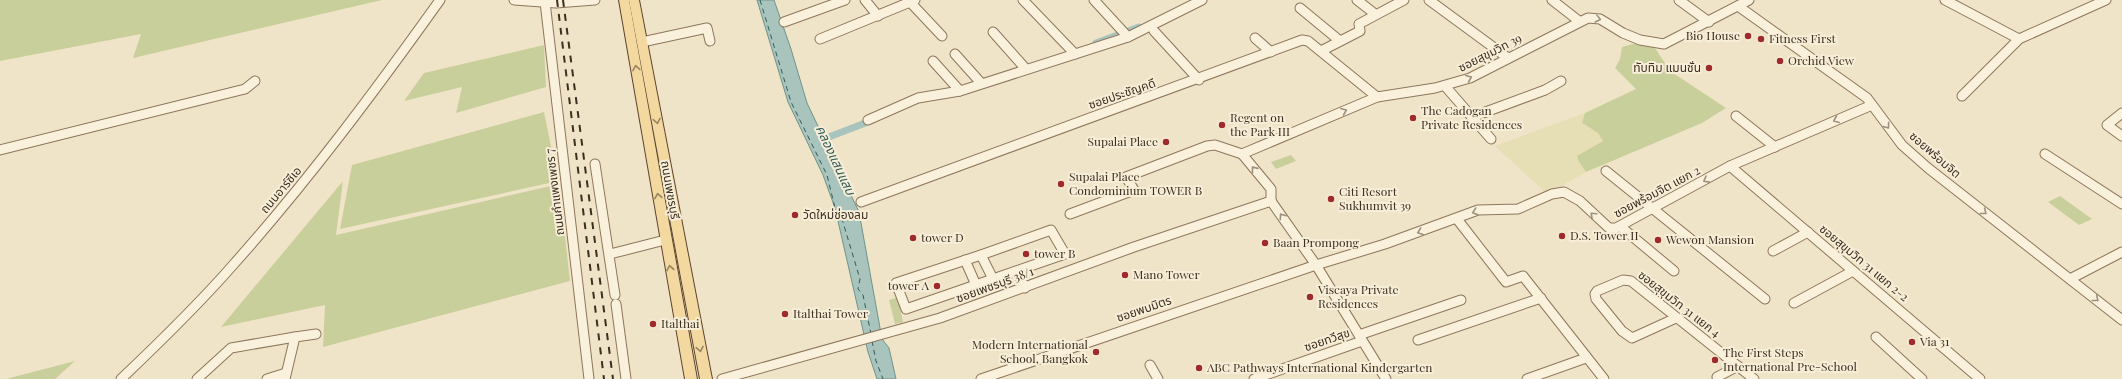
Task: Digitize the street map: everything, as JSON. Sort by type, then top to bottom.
[{"type":"main road","name":"ถนนเพชรบุรี","points":[[624,0],[691,379]]},
{"type":"main road","name":"ถนนเพชรบุรี","points":[[634,0],[706,379]]},
{"type":"main road","points":[[665,237],[677,231]]},
{"type":"street","name":"ถนนอาร์ซีเอ","points":[[121,379],[201,300],[295,192],[375,91],[440,0]]},
{"type":"street","points":[[514,0],[545,2],[595,0]]},
{"type":"street","points":[[784,22],[844,0]]},
{"type":"street","points":[[865,0],[878,16]]},
{"type":"street","points":[[1023,0],[1075,54]]},
{"type":"street","points":[[1094,0],[1125,34]]},
{"type":"street","points":[[868,120],[918,98],[960,90],[1025,68],[1075,54],[1125,34],[1188,3],[1202,0]]},
{"type":"street","points":[[1357,0],[1375,14]]},
{"type":"street","points":[[1321,51],[1360,31],[1359,24],[1402,0]]},
{"type":"street","points":[[1429,0],[1508,58]]},
{"type":"street","points":[[1552,0],[1580,21]]},
{"type":"street","points":[[1679,0],[1709,22]]},
{"type":"street","name":"ซอยสุขุมวิท 39","points":[[1242,154],[1377,97],[1445,86],[1470,78],[1588,18],[1600,19],[1631,37],[1664,44],[1749,0]]},
{"type":"street","points":[[1945,0],[2019,39]]},
{"type":"street","points":[[1962,96],[2019,39],[2106,0]]},
{"type":"street","points":[[820,39],[912,1],[942,36]]},
{"type":"street","name":"ถนนกำแพงเพชร 7","points":[[545,2],[589,379]]},
{"type":"street","name":"ซอยพร้อมจิต","points":[[1738,6],[1867,98],[1902,145],[2122,320]]},
{"type":"street","points":[[1300,8],[1340,41]]},
{"type":"street","points":[[642,42],[707,28],[710,41]]},
{"type":"street","points":[[1154,31],[1199,80]]},
{"type":"street","points":[[993,32],[1025,68]]},
{"type":"street","points":[[1255,38],[1271,52]]},
{"type":"street","name":"ซอยประชัญคดี","points":[[861,202],[1306,40],[1377,97]]},
{"type":"street","points":[[955,54],[981,83]]},
{"type":"street","points":[[933,61],[960,90]]},
{"type":"street","points":[[0,155],[54,139],[117,123],[245,89],[255,81],[143,108],[143,116]]},
{"type":"street","points":[[1472,117],[1545,90],[1561,81]]},
{"type":"street","points":[[1445,86],[1491,139]]},
{"type":"street","name":"ซอยพร้อมจิต แยก 2","points":[[1457,219],[1485,209],[1522,209],[1556,193],[1564,192],[1574,197],[1609,228],[1621,227],[1730,166],[1872,105]]},
{"type":"street","points":[[2122,112],[2107,125],[2122,136]]},
{"type":"street","points":[[1736,116],[1775,147]]},
{"type":"street","points":[[0,150],[54,139]]},
{"type":"street","points":[[1070,214],[1134,190],[1126,177],[1207,146],[1215,146],[1242,154],[1271,190],[1271,202],[1316,265],[1386,379]]},
{"type":"street","points":[[2045,154],[2122,204]]},
{"type":"street","points":[[595,164],[610,254],[626,379]]},
{"type":"street","name":"ซอยสุขุมวิท 31 แยก 2-2","points":[[1730,166],[1980,379]]},
{"type":"street","points":[[1606,171],[1652,210],[1727,265],[1765,299]]},
{"type":"street","name":"ซอยเพชรบุรี 38/1","points":[[722,379],[947,316],[1141,244],[1271,202]]},
{"type":"street","points":[[1457,219],[1506,282],[1523,276],[1604,379]]},
{"type":"street","name":"ซอยพบมิตร","points":[[981,379],[1316,265],[1385,244],[1457,219]]},
{"type":"street","points":[[1621,227],[1674,271]]},
{"type":"street","points":[[1051,230],[1065,254],[906,309],[896,283],[965,260],[1051,230]]},
{"type":"street","points":[[1773,251],[1808,232]]},
{"type":"street","points":[[610,254],[665,237]]},
{"type":"street","points":[[2070,279],[2122,252]]},
{"type":"street","points":[[981,255],[993,279]]},
{"type":"street","points":[[965,260],[976,285]]},
{"type":"street","points":[[1017,271],[1025,288]]},
{"type":"street","points":[[1794,303],[1853,271]]},
{"type":"street","name":"ซอยสุขุมวิท 31 แยก 4","points":[[1676,318],[1632,338],[1628,336],[1596,299],[1595,294],[1597,291],[1626,279],[1738,366],[1754,379]]},
{"type":"street","points":[[1418,340],[1541,298]]},
{"type":"street","name":"ซอยทวีสุข","points":[[1254,379],[1460,300]]},
{"type":"street","points":[[197,379],[230,348],[316,334]]},
{"type":"street","points":[[267,379],[285,376],[295,337]]},
{"type":"street","points":[[1876,337],[1922,379]]},
{"type":"street","points":[[1527,379],[1586,358]]},
{"type":"street","points":[[1150,365],[1158,379]]},
{"type":"street","points":[[1717,378],[1738,366]]},
{"type":"shaded area","points":[[1585,113],[1582,124],[1598,133],[1603,141],[1579,163],[1586,172],[1547,194],[1495,146]]},
{"type":"green space","points":[[0,0],[382,0],[133,58],[141,34],[0,61]]},
{"type":"green space","points":[[1637,43],[1655,48],[1670,71],[1726,108],[1702,123],[1586,172],[1577,156],[1603,141],[1598,133],[1582,123],[1585,113],[1636,89],[1615,68],[1620,59],[1622,47]]},
{"type":"green space","points":[[544,45],[546,87],[456,113],[462,87],[404,101],[424,73]]},
{"type":"green space","points":[[544,112],[551,146],[554,182],[340,229],[352,165]]},
{"type":"green space","points":[[1291,155],[1296,161],[1276,169],[1271,162]]},
{"type":"green space","points":[[343,181],[336,235],[559,184],[570,281],[323,347],[325,305],[221,327]]},
{"type":"green space","points":[[2060,196],[2092,219],[2079,225],[2048,202]]},
{"type":"green space","points":[[898,297],[903,322],[895,324],[889,300]]},
{"type":"green space","points":[[75,361],[55,379],[6,379]]},
{"type":"water","points":[[757,0],[774,0],[791,49],[807,103],[859,212],[882,339],[889,348],[896,379],[877,379],[868,352],[835,208],[823,175],[788,102]]},
{"type":"waterway","points":[[1096,43],[1139,27]]},
{"type":"waterway","name":"คลองแสนแสบ","points":[[816,142],[873,120]]},
{"type":"ferry route","points":[[760,0],[791,102],[827,175],[835,208],[842,219],[860,279],[858,289],[863,295],[871,334]]},
{"type":"ferry route","points":[[872,341],[876,361],[883,379]]},
{"type":"railway","points":[[557,0],[604,379]]},
{"type":"railway","points":[[563,0],[613,379]]},
{"type":"place","name":"Bio House","points":[[1748,36]]},
{"type":"place","name":"Fitness First","points":[[1761,39]]},
{"type":"place","name":"Orchid View","points":[[1780,61]]},
{"type":"place","name":"ทับทิม แมนชั่น","points":[[1709,68]]},
{"type":"place","name":"The Cadogan Private Residences","points":[[1413,118]]},
{"type":"place","name":"Regent on the Park III","points":[[1222,125]]},
{"type":"place","name":"Supalai Place","points":[[1166,142]]},
{"type":"place","name":"Supalai Place Condominium TOWER B","points":[[1061,184]]},
{"type":"place","name":"Citi Resort Sukhumvit 39","points":[[1331,199]]},
{"type":"place","name":"วัดใหม่ช่องลม","points":[[795,215]]},
{"type":"place","name":"D.S. Tower II","points":[[1562,236]]},
{"type":"place","name":"tower D","points":[[913,238]]},
{"type":"place","name":"Wewon Mansion","points":[[1658,240]]},
{"type":"place","name":"Baan Prompong","points":[[1265,243]]},
{"type":"place","name":"tower B","points":[[1026,254]]},
{"type":"place","name":"Mano Tower","points":[[1125,275]]},
{"type":"place","name":"tower A","points":[[937,286]]},
{"type":"place","name":"Viscaya Private Residences","points":[[1310,297]]},
{"type":"place","name":"Italthai Tower","points":[[785,314]]},
{"type":"place","name":"Italthai","points":[[653,324]]},
{"type":"place","name":"Via 31","points":[[1912,342]]},
{"type":"place","name":"Modern International School, Bangkok","points":[[1096,352]]},
{"type":"place","name":"The First Steps International Pre-School","points":[[1715,360]]},
{"type":"place","name":"ABC Pathways International Kindergarten","points":[[1199,368]]}]
